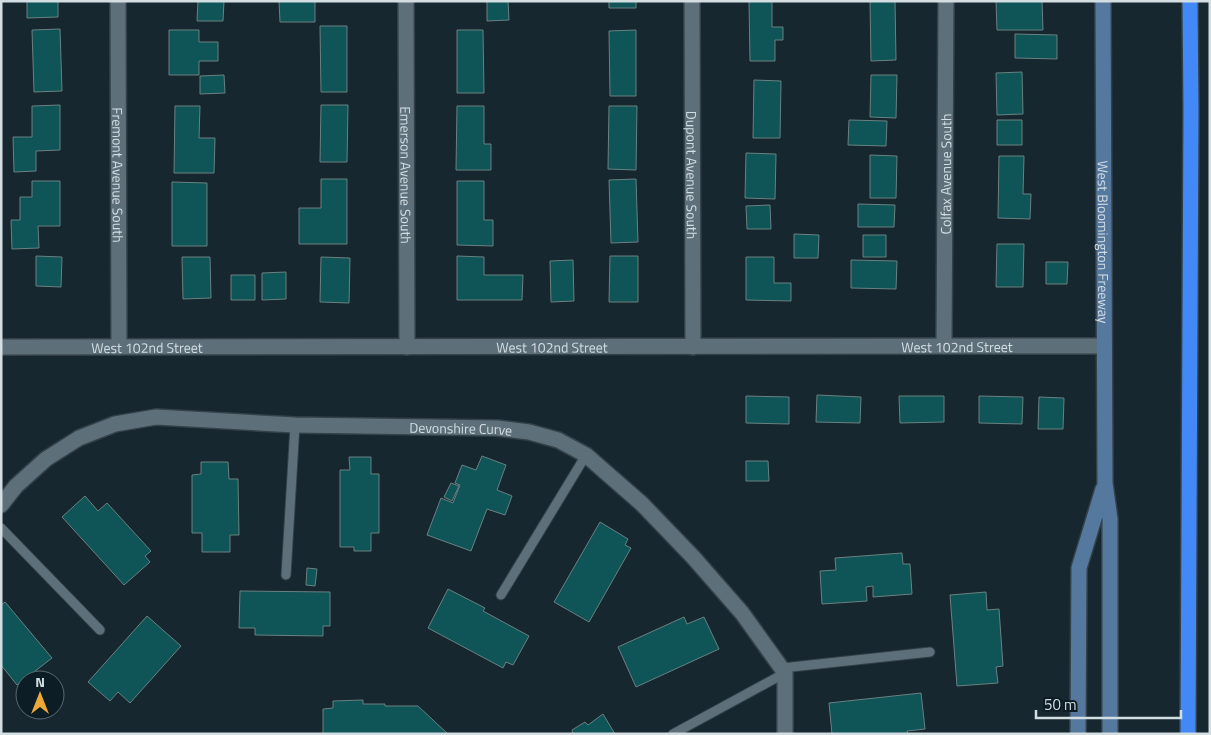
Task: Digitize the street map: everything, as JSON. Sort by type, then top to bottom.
[{"type":"highway","points":[[1188,734],[1190,1]]},
{"type":"street","name":"Fremont Avenue South","points":[[118,1],[119,347]]},
{"type":"street","name":"Emerson Avenue South","points":[[406,1],[407,347]]},
{"type":"street","name":"Dupont Avenue South","points":[[692,1],[693,347]]},
{"type":"street","name":"Colfax Avenue South","points":[[944,346],[946,1]]},
{"type":"street","name":"West Bloomington Freeway","points":[[1103,1],[1105,483],[1110,519],[1110,734]]},
{"type":"street","name":"West 102nd Street","points":[[1,347],[1104,346]]},
{"type":"street","name":"Devonshire Curve","points":[[1,505],[16,486],[46,458],[79,438],[115,424],[156,417],[295,425],[497,428],[529,432],[558,440],[586,455],[642,504],[693,557],[742,613],[784,671]]},
{"type":"street","name":"West Bloomington Freeway","points":[[1078,734],[1079,568],[1105,483]]},
{"type":"street","points":[[784,671],[785,734]]},
{"type":"lane","points":[[286,575],[295,425]]},
{"type":"lane","points":[[501,595],[586,455]]},
{"type":"lane","points":[[1,528],[100,630]]},
{"type":"lane","points":[[673,734],[784,671],[930,652]]},
{"type":"building","points":[[27,1],[58,1],[58,17],[27,18]]},
{"type":"building","points":[[198,1],[224,1],[223,21],[197,21]]},
{"type":"building","points":[[279,1],[315,1],[315,22],[280,22]]},
{"type":"building","points":[[487,1],[508,1],[509,20],[487,21]]},
{"type":"building","points":[[609,1],[636,1],[636,8],[609,8]]},
{"type":"building","points":[[749,1],[772,1],[772,27],[783,27],[783,40],[775,40],[775,61],[750,61]]},
{"type":"building","points":[[870,1],[895,1],[896,60],[871,61]]},
{"type":"building","points":[[996,1],[1042,1],[1043,30],[997,30]]},
{"type":"building","points":[[320,26],[347,26],[347,92],[321,92]]},
{"type":"building","points":[[60,29],[62,91],[34,92],[32,30]]},
{"type":"building","points":[[169,30],[199,30],[199,42],[218,42],[218,61],[199,61],[199,75],[169,75]]},
{"type":"building","points":[[457,30],[483,30],[484,93],[457,93]]},
{"type":"building","points":[[636,30],[636,96],[610,96],[609,31]]},
{"type":"building","points":[[1015,34],[1057,35],[1057,59],[1015,58]]},
{"type":"building","points":[[1022,72],[1023,114],[997,115],[996,73]]},
{"type":"building","points":[[224,75],[225,93],[200,94],[200,76]]},
{"type":"building","points":[[871,75],[897,75],[896,118],[870,117]]},
{"type":"building","points":[[754,80],[781,81],[780,138],[753,138]]},
{"type":"building","points":[[60,105],[60,150],[36,151],[36,171],[14,172],[13,137],[32,137],[32,106]]},
{"type":"building","points":[[321,105],[348,105],[347,162],[320,162]]},
{"type":"building","points":[[175,106],[200,106],[199,138],[215,138],[214,173],[174,173]]},
{"type":"building","points":[[457,106],[484,106],[484,144],[491,144],[491,170],[456,170]]},
{"type":"building","points":[[609,106],[637,106],[636,170],[608,169]]},
{"type":"building","points":[[849,120],[887,121],[886,146],[848,145]]},
{"type":"building","points":[[997,120],[1022,120],[1022,145],[997,145]]},
{"type":"building","points":[[746,153],[776,154],[775,199],[745,198]]},
{"type":"building","points":[[870,155],[897,156],[896,198],[870,198]]},
{"type":"building","points":[[999,156],[1024,156],[1023,194],[1031,194],[1030,219],[998,218]]},
{"type":"building","points":[[321,179],[347,179],[347,244],[299,244],[299,208],[321,208]]},
{"type":"building","points":[[636,179],[638,242],[611,243],[609,180]]},
{"type":"building","points":[[32,181],[60,181],[60,226],[38,226],[39,248],[12,249],[11,220],[20,220],[20,197],[32,197]]},
{"type":"building","points":[[457,181],[484,181],[484,220],[493,220],[493,246],[457,245]]},
{"type":"building","points":[[172,182],[207,183],[207,246],[172,246]]},
{"type":"building","points":[[858,204],[895,205],[894,227],[858,227]]},
{"type":"building","points":[[770,205],[771,229],[747,229],[746,206]]},
{"type":"building","points":[[794,234],[819,235],[818,258],[794,258]]},
{"type":"building","points":[[863,235],[886,235],[886,257],[863,257]]},
{"type":"building","points":[[997,244],[1024,244],[1023,287],[996,287]]},
{"type":"building","points":[[36,256],[62,257],[61,287],[36,286]]},
{"type":"building","points":[[457,256],[484,257],[484,275],[523,275],[522,300],[457,300]]},
{"type":"building","points":[[610,256],[638,256],[638,302],[609,302]]},
{"type":"building","points":[[182,257],[210,257],[211,298],[183,299]]},
{"type":"building","points":[[321,257],[350,258],[349,303],[320,302]]},
{"type":"building","points":[[746,257],[774,257],[774,283],[791,283],[791,301],[746,300]]},
{"type":"building","points":[[573,260],[574,301],[551,302],[550,261]]},
{"type":"building","points":[[851,260],[897,261],[896,289],[851,288]]},
{"type":"building","points":[[1046,262],[1068,262],[1067,284],[1046,284]]},
{"type":"building","points":[[286,272],[286,299],[262,300],[262,273]]},
{"type":"building","points":[[231,275],[255,275],[255,300],[231,300]]},
{"type":"building","points":[[817,395],[861,397],[860,423],[816,422]]},
{"type":"building","points":[[746,396],[789,397],[789,424],[746,423]]},
{"type":"building","points":[[899,396],[944,396],[944,422],[900,423]]},
{"type":"building","points":[[979,396],[1023,397],[1022,424],[979,423]]},
{"type":"building","points":[[1039,397],[1064,398],[1063,429],[1038,429]]},
{"type":"building","points":[[482,456],[506,465],[497,490],[512,496],[505,515],[487,509],[471,551],[427,535],[441,498],[453,503],[460,485],[455,483],[462,465],[476,470]]},
{"type":"building","points":[[349,457],[371,457],[371,474],[379,474],[379,533],[371,533],[371,551],[354,551],[354,547],[340,547],[340,470],[350,470]]},
{"type":"building","points":[[746,461],[768,461],[769,481],[746,481]]},
{"type":"building","points":[[201,462],[228,462],[229,479],[238,479],[239,535],[230,535],[230,552],[202,552],[202,533],[192,533],[192,475],[201,474]]},
{"type":"building","points":[[451,483],[459,486],[452,501],[444,497]]},
{"type":"building","points":[[85,496],[98,511],[107,503],[151,551],[145,556],[150,562],[124,585],[62,517]]},
{"type":"building","points":[[600,522],[628,539],[625,545],[631,548],[589,622],[554,602]]},
{"type":"building","points":[[902,553],[903,564],[910,564],[912,594],[873,597],[873,586],[866,587],[867,601],[822,604],[820,571],[836,570],[835,558]]},
{"type":"building","points":[[307,568],[317,569],[315,586],[306,585]]},
{"type":"building","points":[[448,589],[485,608],[483,611],[529,636],[513,665],[506,662],[503,668],[428,628]]},
{"type":"building","points":[[240,591],[330,592],[330,626],[323,626],[323,636],[255,635],[255,628],[239,628]]},
{"type":"building","points":[[986,592],[987,610],[999,609],[1003,666],[996,667],[998,683],[957,686],[950,595]]},
{"type":"building","points":[[5,602],[52,658],[36,670],[15,670],[15,682],[1,665],[1,605]]},
{"type":"building","points":[[147,616],[181,646],[130,703],[118,692],[110,701],[88,682]]},
{"type":"building","points":[[684,617],[687,624],[704,617],[719,649],[636,687],[618,647]]},
{"type":"building","points":[[921,693],[925,729],[907,731],[908,734],[832,734],[829,703]]},
{"type":"building","points":[[363,700],[363,704],[418,706],[448,734],[323,734],[323,709],[333,708],[333,701]]},
{"type":"building","points":[[603,714],[615,734],[573,734],[572,730],[585,722],[588,725]]}]
